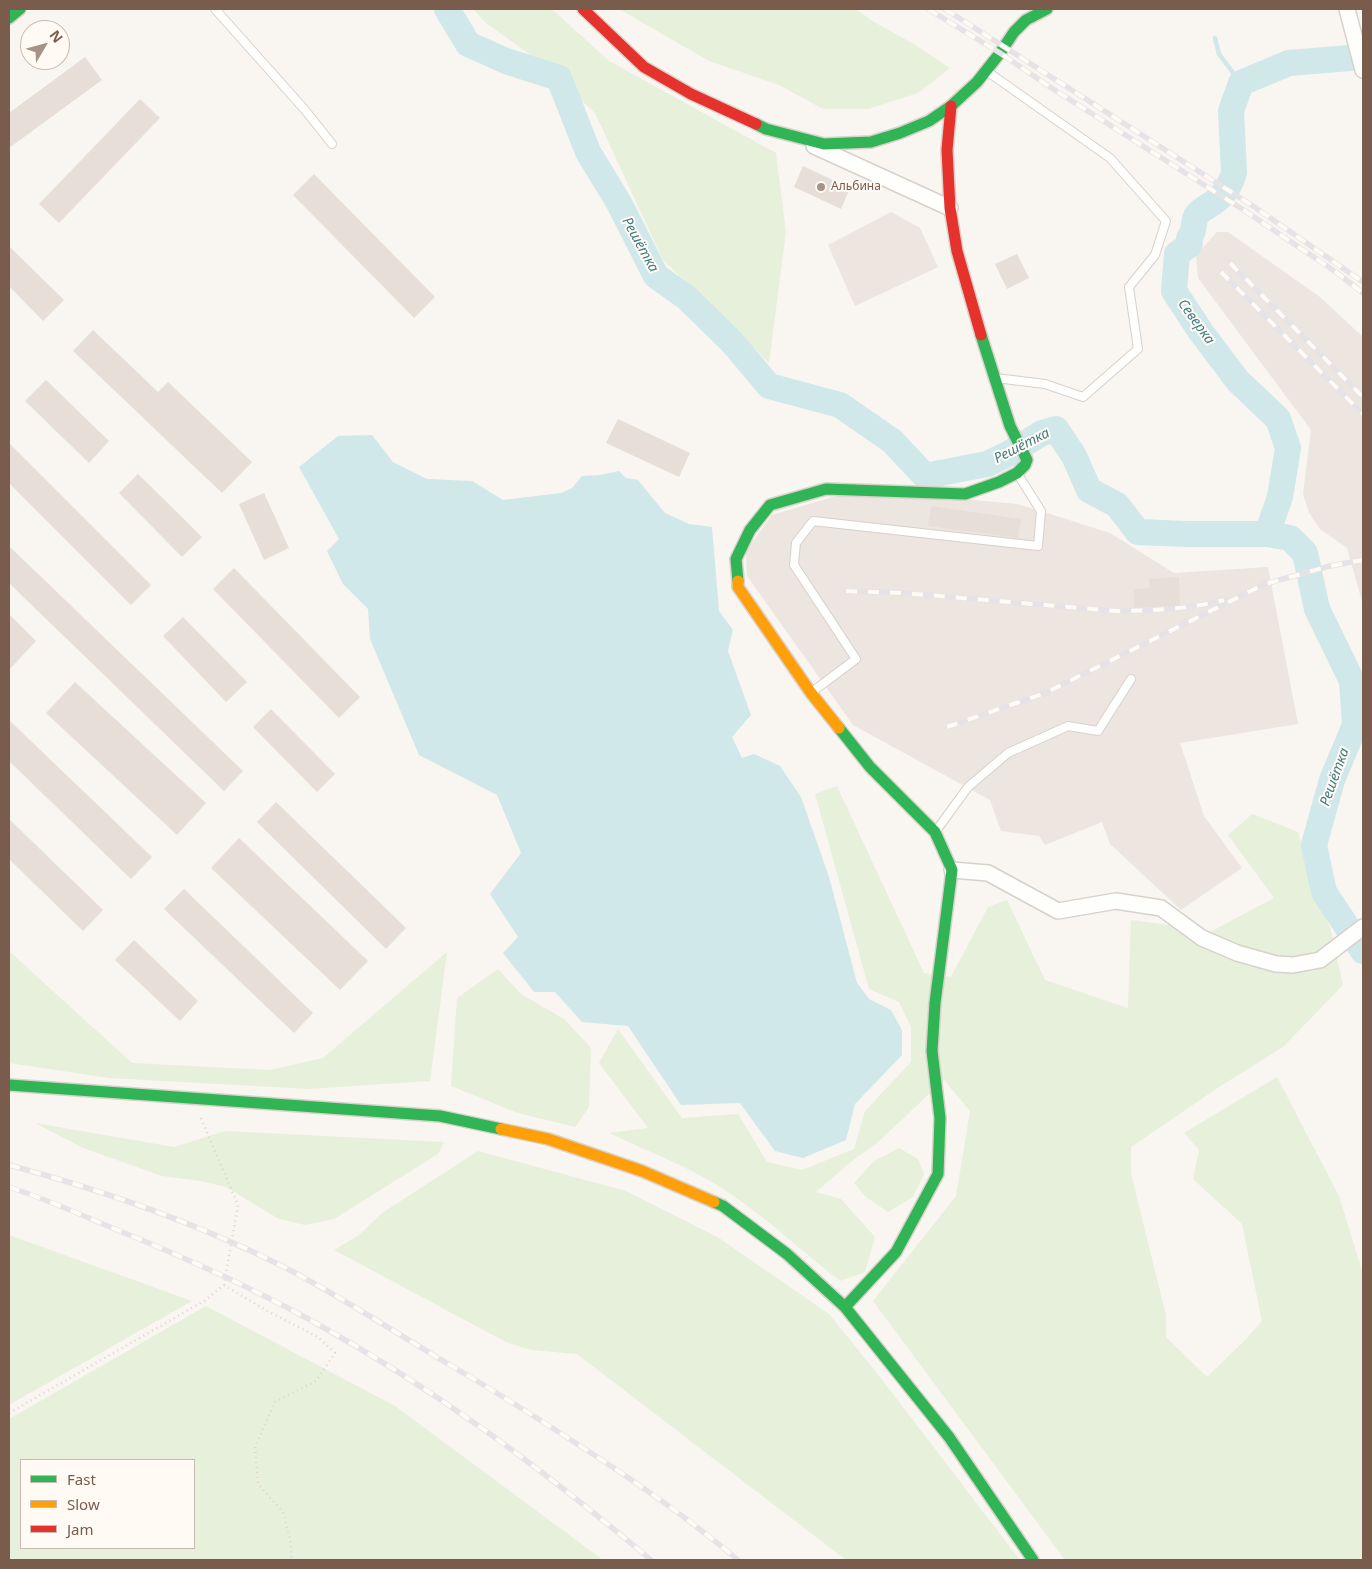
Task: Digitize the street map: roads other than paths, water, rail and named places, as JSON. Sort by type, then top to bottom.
[{"type":"street","points":[[9,18],[20,9]]},
{"type":"street","points":[[583,9],[644,67],[691,94],[766,129],[794,138],[950,208]]},
{"type":"street","points":[[794,138],[824,144],[871,142],[928,121],[965,95],[986,71],[1014,32],[1026,20],[1047,9]]},
{"type":"street","points":[[1347,9],[1362,67]]},
{"type":"street","points":[[845,1307],[896,1252],[938,1174],[940,1118],[932,1051],[935,1003],[952,870],[935,832],[870,767],[811,693],[738,587],[736,558],[750,530],[770,505],[826,489],[965,494],[1017,474],[1025,465],[1027,460],[1010,426],[994,377],[965,282],[954,236],[950,208],[947,150],[951,106]]},
{"type":"street","points":[[952,870],[988,873],[1058,911],[1116,901],[1161,908],[1202,938],[1237,953],[1276,964],[1293,965],[1320,960],[1363,927]]},
{"type":"street","points":[[9,1085],[440,1116],[548,1139],[642,1171],[722,1206],[787,1254],[845,1307],[949,1437],[1033,1560]]},
{"type":"lane","points":[[215,9],[305,110],[332,144]]},
{"type":"lane","points":[[986,71],[1110,158],[1166,221],[1155,255],[1129,287],[1138,349],[1083,396],[1045,384],[994,377]]},
{"type":"lane","points":[[811,693],[856,659],[794,566],[796,543],[813,522],[1038,546],[1041,512],[1017,474]]},
{"type":"lane","points":[[935,832],[968,787],[1008,753],[1068,726],[1098,731],[1131,679]]},
{"type":"water","points":[[372,435],[393,462],[427,479],[472,481],[503,500],[561,493],[572,488],[582,476],[619,471],[626,478],[638,480],[665,513],[689,524],[712,527],[719,611],[733,630],[728,651],[751,715],[732,737],[742,758],[754,754],[780,766],[801,797],[829,877],[857,983],[869,999],[891,1010],[902,1030],[902,1055],[855,1104],[846,1140],[803,1158],[775,1151],[740,1103],[681,1105],[628,1026],[582,1022],[555,992],[534,992],[503,953],[518,937],[490,894],[521,853],[497,795],[419,755],[370,639],[368,609],[343,584],[327,551],[339,539],[299,467],[338,436]]},
{"type":"waterway","name":"Решётка","points":[[447,9],[468,44],[506,61],[559,78],[588,152],[619,203],[656,276],[687,298],[732,342],[769,386],[840,405],[892,441],[925,476],[987,464],[1008,454],[1042,433],[1056,429],[1074,456],[1089,490],[1117,505],[1138,532],[1267,534],[1290,538],[1305,553],[1317,609],[1352,681],[1355,725],[1332,780],[1314,845],[1324,892],[1363,951]]},
{"type":"waterway","points":[[1215,38],[1219,54],[1241,83]]},
{"type":"waterway","name":"Северка","points":[[1267,534],[1280,497],[1288,448],[1278,419],[1238,381],[1201,332],[1174,291],[1177,254],[1190,243],[1189,238],[1197,214],[1221,196],[1228,188],[1232,178],[1234,172],[1231,111],[1241,83],[1289,63],[1350,58],[1363,54]]},
{"type":"railway","points":[[928,9],[1000,53],[1242,209],[1336,272],[1363,293]]},
{"type":"railway","points":[[945,9],[1253,206],[1363,282]]},
{"type":"railway","points":[[1230,263],[1363,397]]},
{"type":"railway","points":[[1221,272],[1363,414]]},
{"type":"railway","points":[[947,727],[1045,693],[1265,584],[1330,566],[1363,560]]},
{"type":"railway","points":[[846,591],[903,593],[1116,611],[1170,609],[1224,600]]},
{"type":"railway","points":[[9,1165],[147,1208],[247,1249],[280,1265],[345,1301],[496,1392],[593,1454],[678,1512],[738,1560]]},
{"type":"railway","points":[[9,1187],[162,1248],[263,1295],[357,1347],[402,1374],[488,1432],[570,1494],[651,1560]]},
{"type":"place","name":"Альбина","points":[[821,187]]}]
